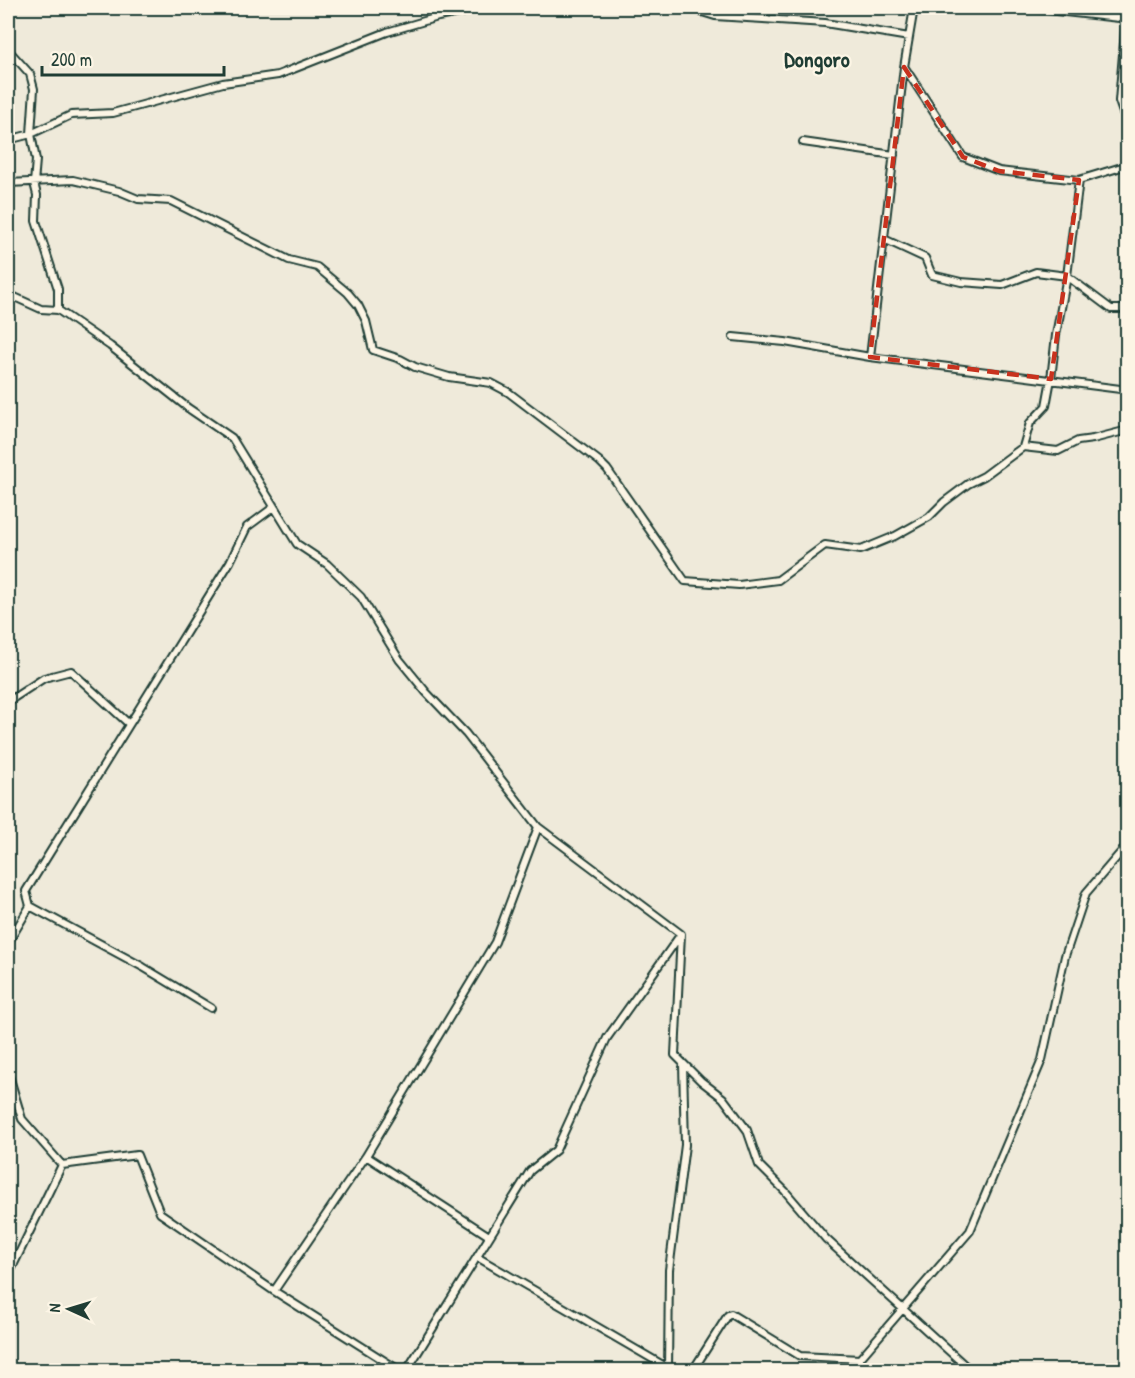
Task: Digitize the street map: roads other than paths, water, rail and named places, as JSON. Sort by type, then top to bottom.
[{"type":"street","points":[[8,140],[32,134],[70,115],[113,112],[223,83],[278,75],[387,32],[438,17],[485,8]]},
{"type":"street","points":[[689,8],[715,16],[825,23],[909,37]]},
{"type":"street","points":[[870,357],[904,67],[914,8]]},
{"type":"street","points":[[1029,8],[1127,19],[1119,101],[1128,127]]},
{"type":"street","points":[[1088,14],[1097,8]]},
{"type":"street","points":[[8,53],[12,54],[30,74],[34,89],[32,134],[36,160],[34,183],[37,195],[36,221],[58,289],[58,310]]},
{"type":"street","points":[[904,67],[963,157],[999,171],[1079,180],[1126,165],[1128,148]]},
{"type":"street","points":[[803,142],[894,154]]},
{"type":"street","points":[[8,183],[73,180],[108,188],[138,199],[171,201],[289,260],[316,267],[358,304],[366,321],[373,351],[449,377],[491,383],[508,392],[599,461],[685,581],[739,585],[778,580],[825,545],[861,550],[896,536],[930,517],[960,490],[984,476],[1023,447],[1030,423],[1046,406],[1052,379],[1056,335],[1067,276],[1079,180]]},
{"type":"street","points":[[884,239],[925,258],[932,275],[961,282],[1002,285],[1036,272],[1067,276],[1111,309],[1128,309]]},
{"type":"street","points":[[8,294],[41,309],[58,310],[110,346],[188,408],[232,438],[297,544],[327,564],[361,597],[399,659],[426,693],[466,734],[538,827],[681,934]]},
{"type":"street","points":[[733,337],[785,342],[870,357],[1128,390]]},
{"type":"street","points":[[1023,447],[1058,451],[1078,441],[1128,430]]},
{"type":"street","points":[[8,943],[30,906],[26,891],[230,562],[247,527],[274,507]]},
{"type":"street","points":[[8,700],[44,678],[71,671],[129,724]]},
{"type":"street","points":[[274,1292],[366,1156],[495,942],[538,827]]},
{"type":"street","points":[[850,1371],[970,1231],[1042,1060],[1065,956],[1086,893],[1128,844]]},
{"type":"street","points":[[30,906],[143,967],[211,1008]]},
{"type":"street","points":[[681,934],[675,1055],[723,1098],[747,1130],[759,1165],[785,1191],[826,1239],[970,1371]]},
{"type":"street","points":[[407,1371],[530,1172],[556,1150],[607,1038],[681,934]]},
{"type":"street","points":[[477,1257],[668,1369],[669,1270],[684,1145],[683,1063]]},
{"type":"street","points":[[8,1072],[22,1119],[62,1165]]},
{"type":"street","points":[[62,1165],[137,1155],[160,1213],[274,1292],[399,1371]]},
{"type":"street","points":[[366,1156],[489,1236]]},
{"type":"street","points":[[8,1276],[62,1165]]},
{"type":"street","points":[[693,1371],[728,1315],[731,1314],[800,1356],[860,1359]]},
{"type":"district","name":"Dongoro","points":[[817,59]]}]
